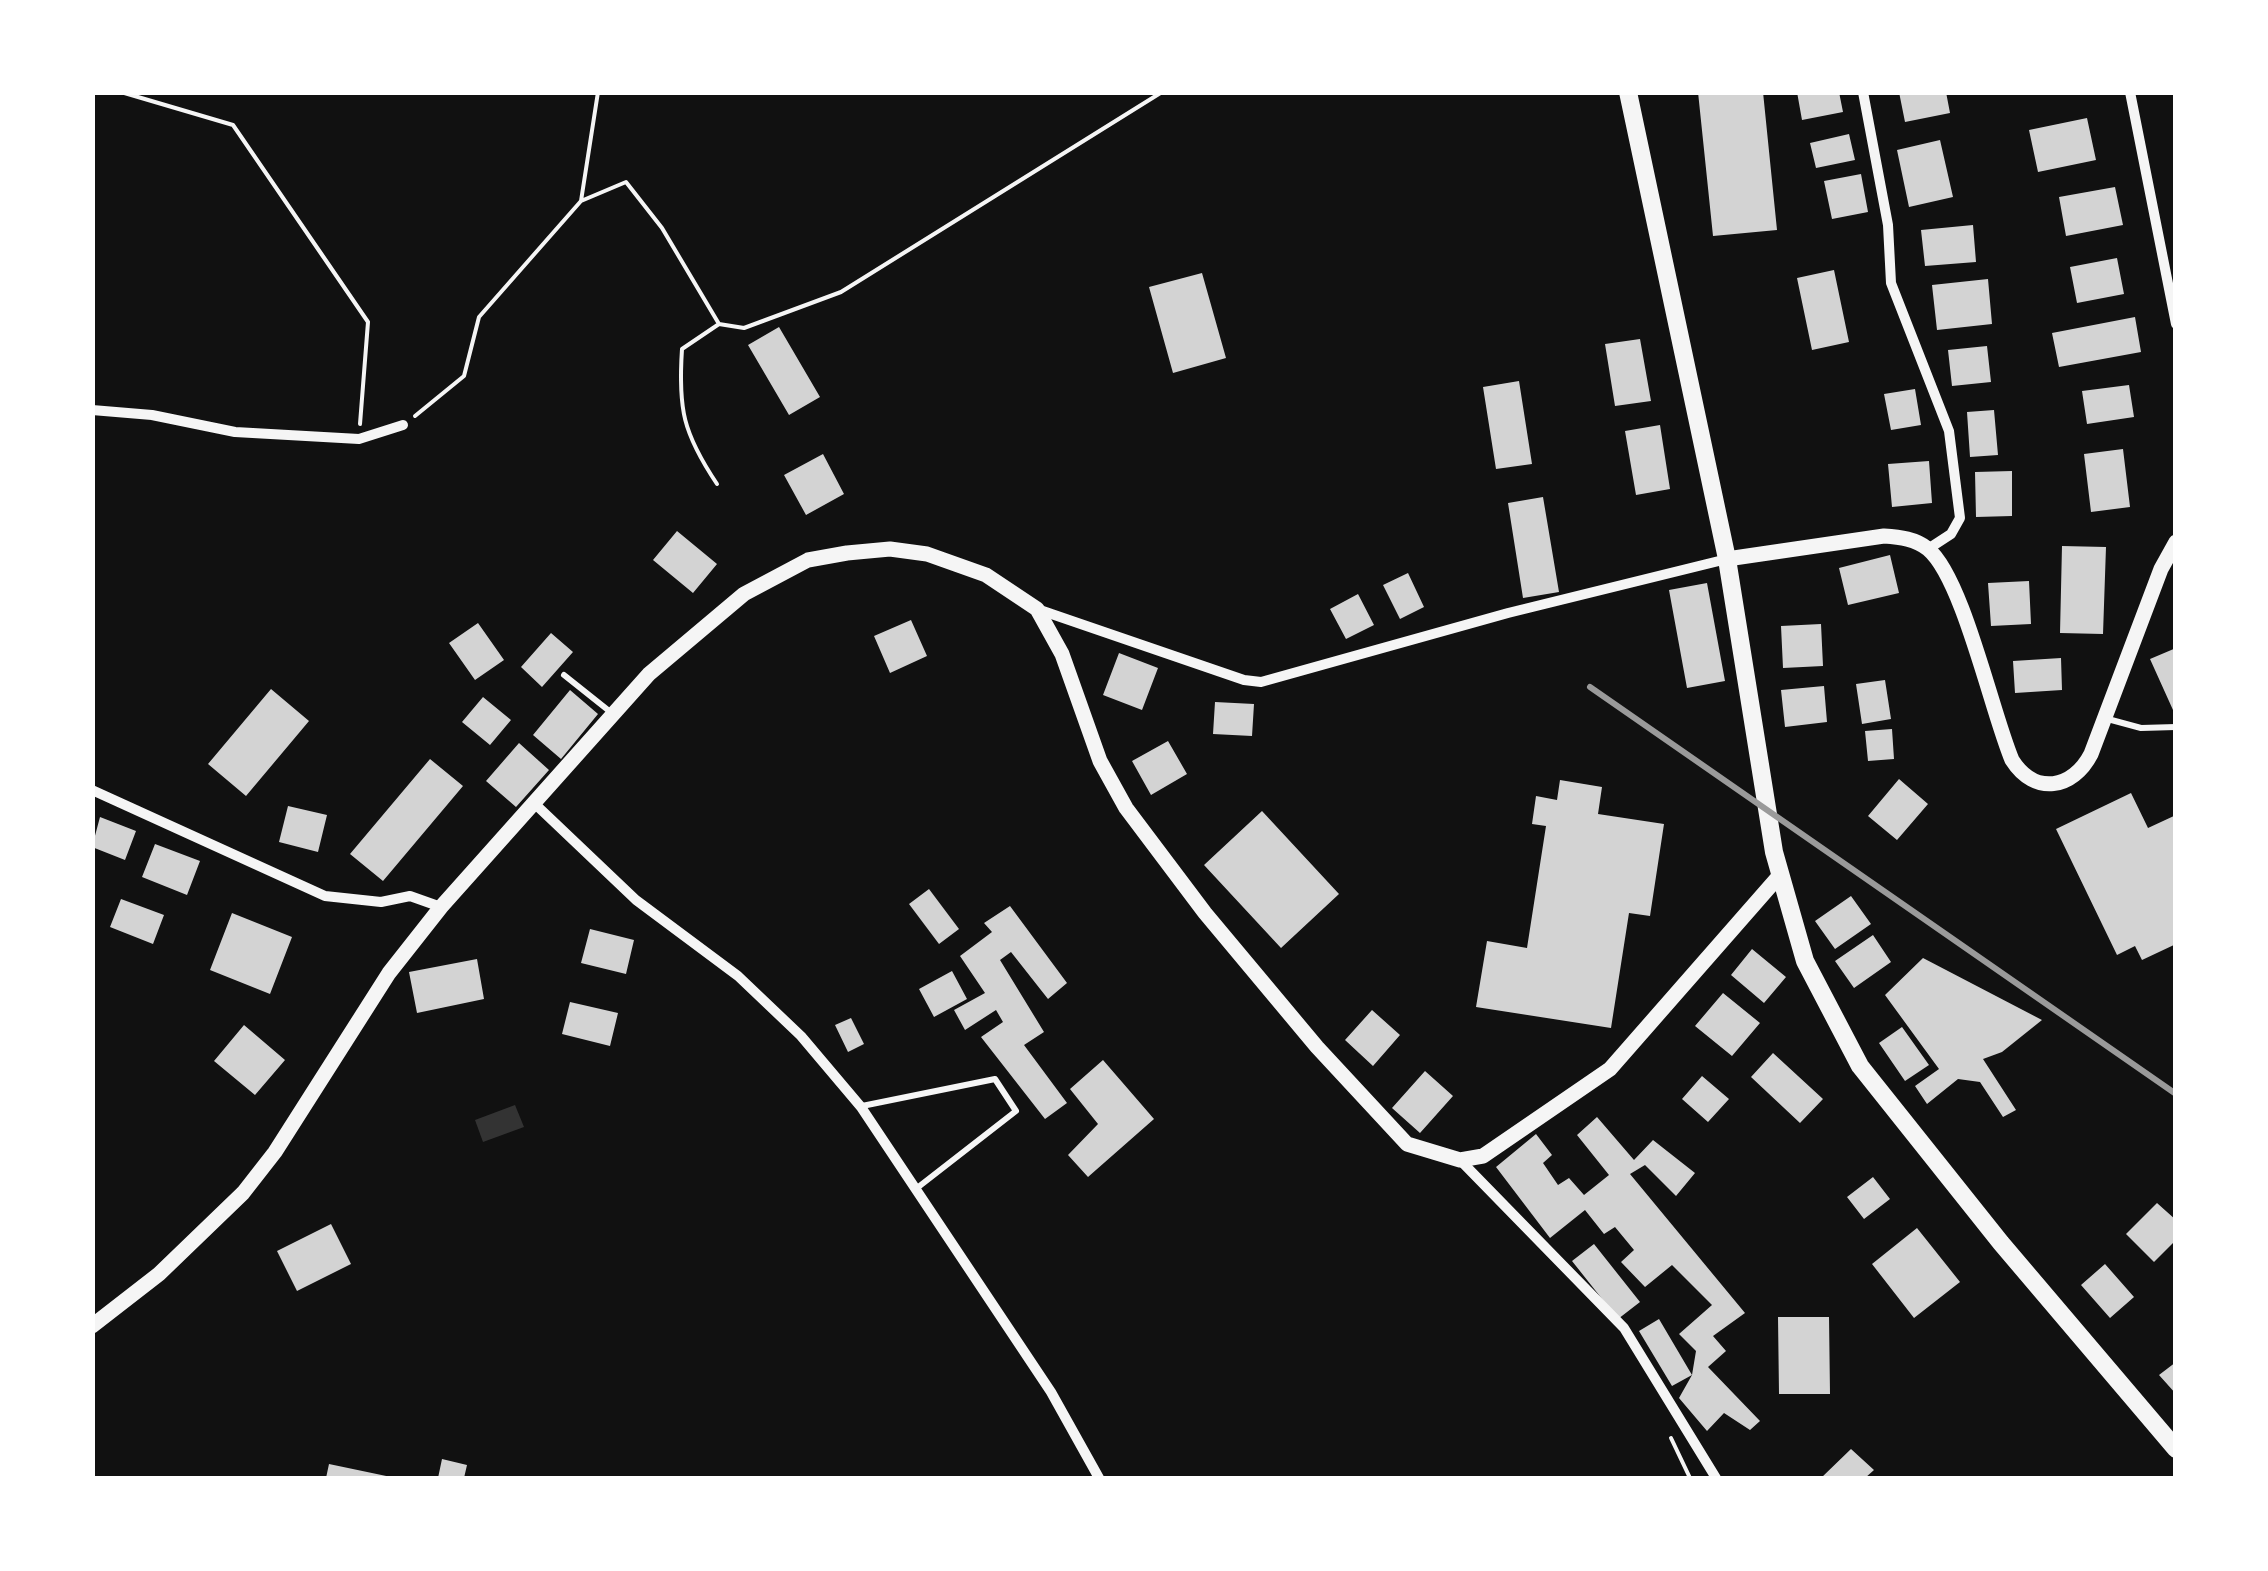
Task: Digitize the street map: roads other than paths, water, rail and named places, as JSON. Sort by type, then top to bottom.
[{"type":"main road","points":[[1628,92],[1726,559],[1774,852],[1805,961],[1860,1066],[2000,1243],[2176,1449]]},
{"type":"street","points":[[1863,92],[1888,225],[1891,284],[1949,431],[1960,518],[1952,534],[1928,548]]},
{"type":"street","points":[[2130,92],[2176,324]]},
{"type":"street","points":[[92,410],[152,416],[235,432],[359,438],[404,425]]},
{"type":"street","points":[[92,1326],[159,1274],[244,1193],[275,1152],[389,974],[441,908],[613,714],[711,618],[744,594],[808,560],[890,549],[927,554],[986,575],[1037,609],[1244,680],[1261,682],[1508,613],[1726,559],[1884,536],[1901,537],[1928,548],[1951,583],[2017,768],[2046,785],[2071,779],[2085,766],[2160,569],[2176,542]]},
{"type":"street","points":[[1037,609],[1062,654],[1100,760],[1154,848],[1316,1046],[1407,1144],[1460,1160],[1483,1156],[1610,1069],[1780,875]]},
{"type":"street","points":[[92,790],[325,896],[381,902],[410,896],[441,908]]},
{"type":"street","points":[[534,803],[636,900],[738,976],[801,1036],[861,1106],[1050,1392],[1100,1478]]},
{"type":"street","points":[[1460,1160],[1624,1328],[1716,1478]]},
{"type":"lane","points":[[564,675],[613,714]]},
{"type":"lane","points":[[2104,718],[2141,728],[2176,727]]},
{"type":"lane","points":[[861,1106],[995,1080],[1016,1111],[917,1188]]},
{"type":"railway","points":[[1590,687],[2176,1094]]}]
